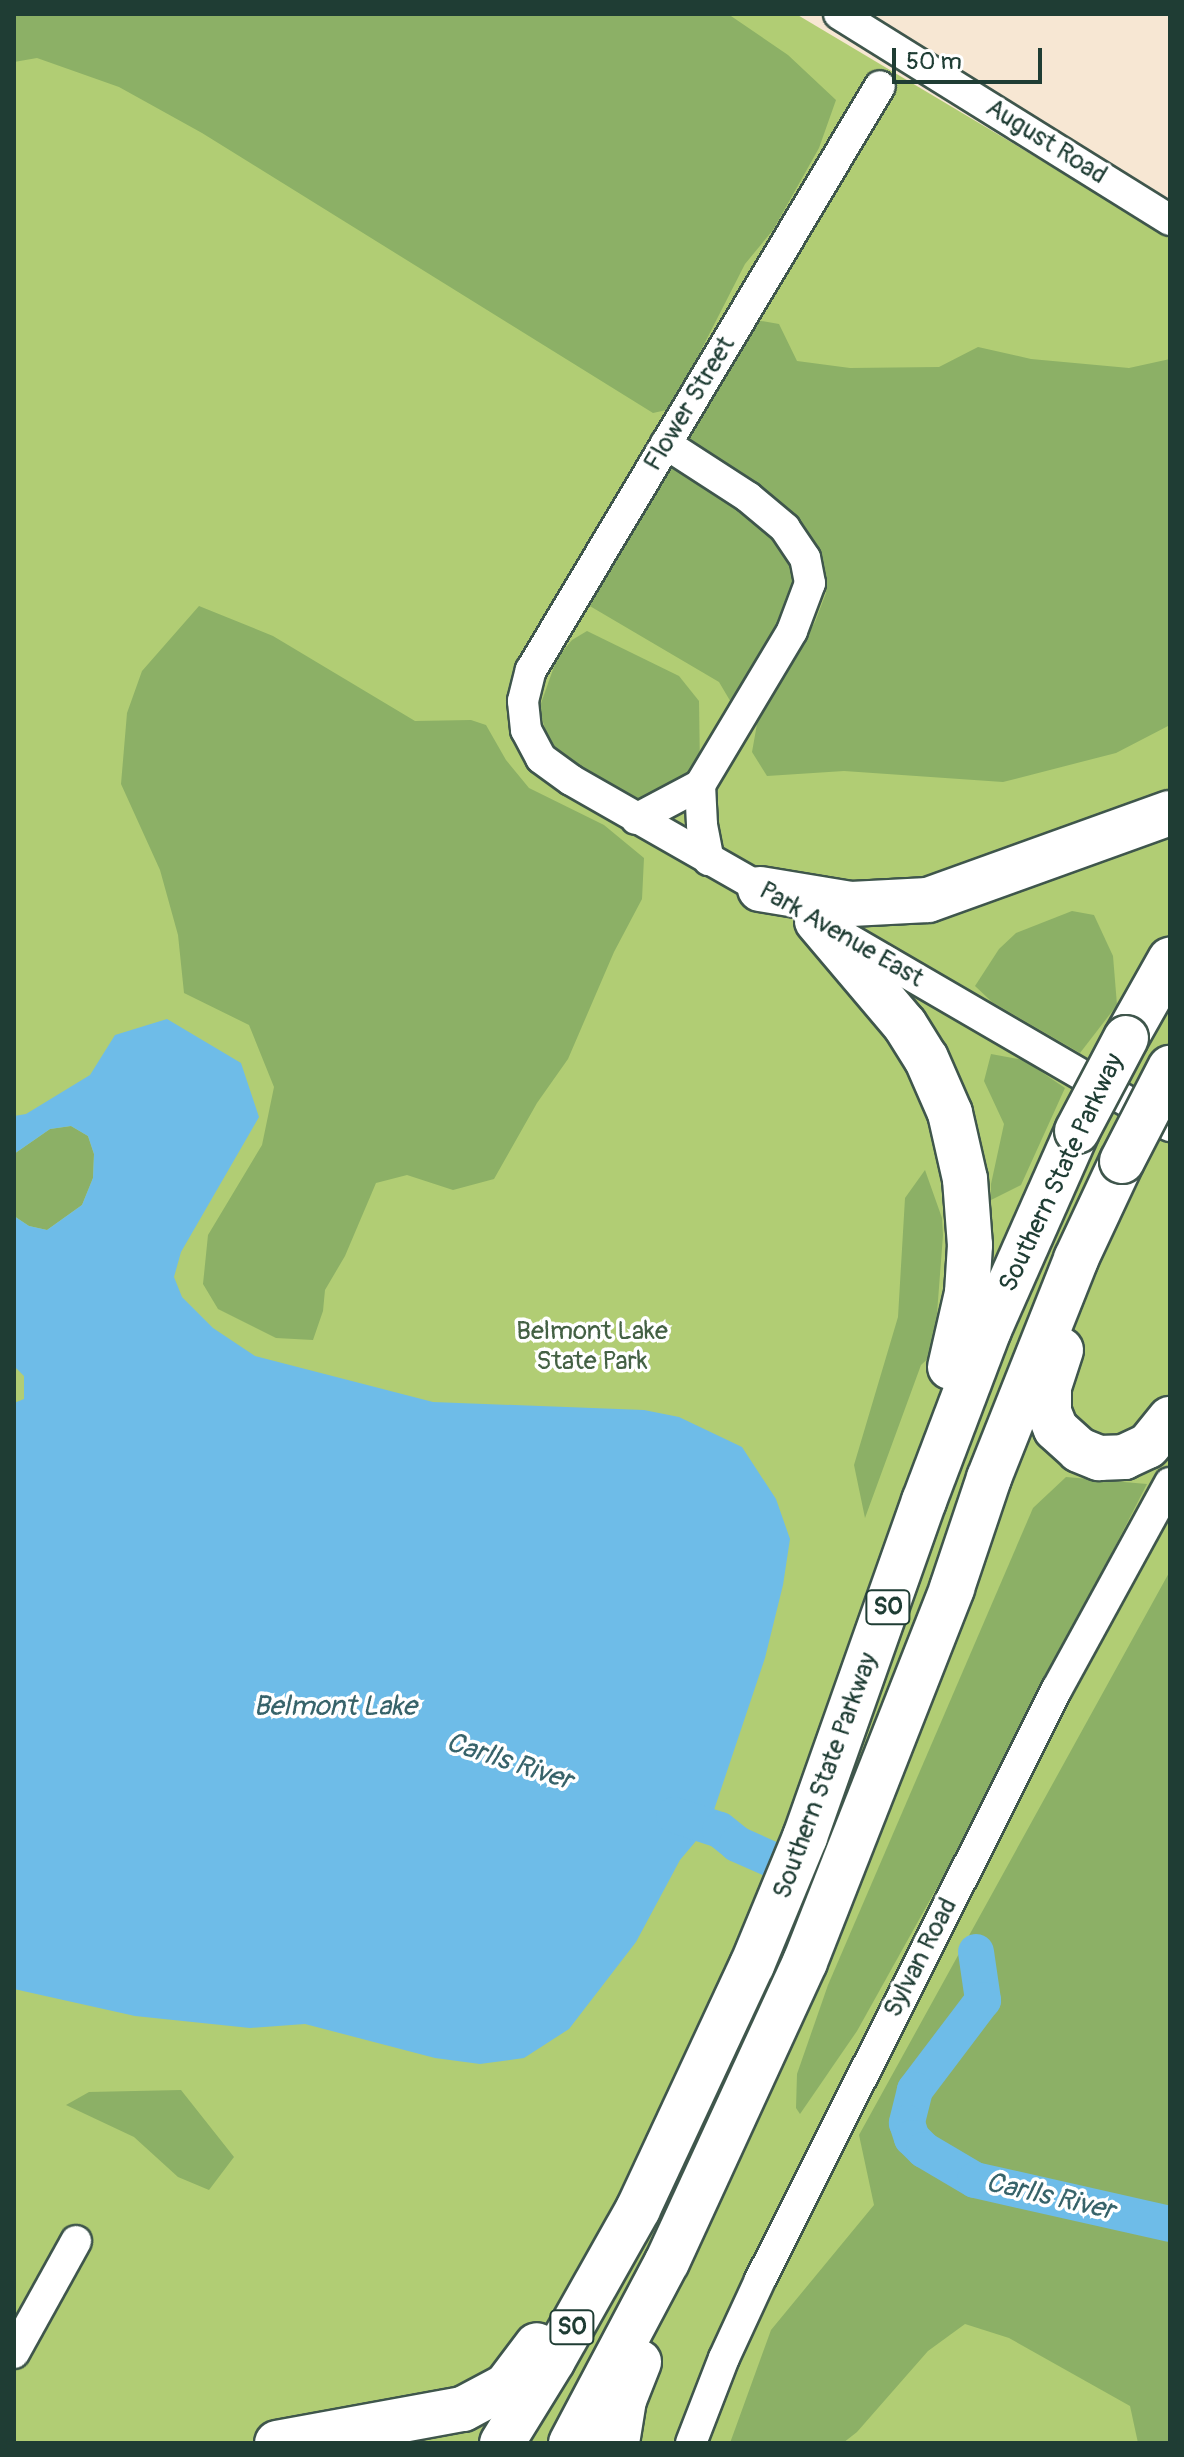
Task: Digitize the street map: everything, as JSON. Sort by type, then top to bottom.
[{"type":"highway","points":[[760,889],[851,904],[928,900],[1170,813]]},
{"type":"highway","points":[[817,921],[891,1006],[926,1058],[950,1113],[965,1179],[970,1224],[967,1293],[924,1501]]},
{"type":"highway","name":"Southern State Parkway","points":[[502,2443],[638,2209],[782,1897],[924,1501],[994,1317],[1077,1131],[1170,960]]},
{"type":"highway","name":"Southern State Parkway","points":[[571,2443],[691,2213],[739,2111],[848,1858],[952,1588],[989,1478],[1076,1259],[1170,1068]]},
{"type":"highway","points":[[1076,1259],[1064,1342],[1049,1388],[1049,1412],[1056,1429],[1079,1450],[1099,1458],[1124,1457],[1148,1446],[1170,1419]]},
{"type":"highway","points":[[277,2443],[427,2419],[463,2409],[491,2396],[517,2375],[638,2209]]},
{"type":"highway","points":[[617,2443],[624,2400],[654,2332],[691,2213]]},
{"type":"street","name":"August Road","points":[[839,14],[1170,220]]},
{"type":"street","name":"Flower Street","points":[[526,730],[523,701],[531,670],[880,86]]},
{"type":"street","points":[[636,819],[700,785],[792,631],[807,595],[809,570],[797,542],[776,519],[666,444]]},
{"type":"street","name":"Park Avenue East","points":[[526,730],[541,758],[636,819],[1170,1126]]},
{"type":"street","points":[[700,785],[702,825],[709,860]]},
{"type":"street","name":"Sylvan Road","points":[[691,2443],[724,2358],[760,2280],[1064,1675],[1170,1483]]},
{"type":"street","points":[[14,2353],[76,2241]]},
{"type":"green space","name":"Belmont Lake State Park","points":[[14,14],[796,14],[1170,237],[1170,2443],[14,2443]]},
{"type":"green space","points":[[14,14],[728,14],[788,55],[836,100],[819,148],[773,230],[745,264],[671,409],[653,413],[202,133],[119,87],[37,58],[14,62]]},
{"type":"green space","points":[[756,320],[779,324],[797,361],[850,368],[939,367],[978,347],[1031,359],[1129,368],[1170,359],[1170,725],[1116,753],[1003,782],[844,771],[767,776],[752,752],[757,724],[815,622],[826,593],[821,555],[804,525],[691,448],[685,435]]},
{"type":"green space","points":[[666,463],[677,463],[765,526],[787,550],[798,576],[793,610],[732,704],[719,682],[583,602]]},
{"type":"green space","points":[[199,606],[273,636],[415,721],[471,720],[486,725],[506,760],[529,788],[604,825],[644,858],[642,899],[614,952],[568,1059],[537,1103],[494,1179],[453,1190],[407,1175],[376,1183],[345,1256],[325,1290],[323,1311],[313,1340],[276,1338],[218,1309],[203,1284],[208,1235],[262,1145],[274,1087],[249,1025],[184,993],[178,935],[160,870],[121,784],[127,713],[142,671]]},
{"type":"green space","points":[[587,631],[679,676],[699,701],[700,770],[647,805],[578,772],[549,741],[539,709],[557,658],[572,640]]},
{"type":"green space","points":[[1072,911],[1094,915],[1113,956],[1117,1005],[1080,1053],[992,1002],[975,986],[999,949],[1016,933]]},
{"type":"green space","points":[[991,1054],[1024,1060],[1065,1088],[1021,1185],[991,1200],[991,1184],[1004,1124],[984,1081]]},
{"type":"green space","points":[[71,1126],[88,1136],[94,1154],[93,1178],[82,1205],[47,1230],[29,1226],[14,1216],[14,1154],[50,1129]]},
{"type":"green space","points":[[925,1170],[942,1218],[943,1235],[934,1353],[921,1365],[865,1518],[854,1465],[898,1317],[905,1198]]},
{"type":"green space","points":[[1066,1477],[1147,1484],[979,1812],[857,2031],[800,2114],[796,2108],[797,2074],[828,1985],[1033,1508]]},
{"type":"green space","points":[[1170,1571],[1170,2443],[1138,2443],[1130,2406],[1009,2338],[965,2324],[928,2351],[857,2432],[843,2443],[730,2443],[771,2330],[874,2205],[859,2135]]},
{"type":"green space","points":[[181,2090],[234,2157],[209,2190],[178,2177],[134,2137],[66,2105],[89,2092]]},
{"type":"water","name":"Belmont Lake","points":[[167,1019],[241,1063],[259,1117],[181,1252],[174,1277],[182,1297],[213,1328],[255,1356],[433,1402],[644,1410],[679,1417],[742,1447],[776,1499],[790,1539],[783,1585],[765,1658],[713,1813],[723,1824],[717,1837],[701,1835],[680,1860],[636,1942],[569,2029],[524,2058],[480,2064],[435,2058],[305,2024],[250,2028],[135,2016],[14,1989],[14,1403],[24,1399],[24,1376],[14,1366],[14,1216],[29,1226],[47,1230],[82,1205],[93,1178],[94,1154],[88,1136],[71,1126],[50,1129],[14,1154],[14,1116],[26,1114],[90,1075],[115,1035]]},
{"type":"waterway","name":"Carlls River","points":[[674,1815],[720,1830],[737,1844],[770,1859]]},
{"type":"waterway","name":"Carlls River","points":[[976,1952],[983,2000],[915,2090],[907,2123],[912,2138],[924,2150],[975,2180],[1170,2224]]}]
